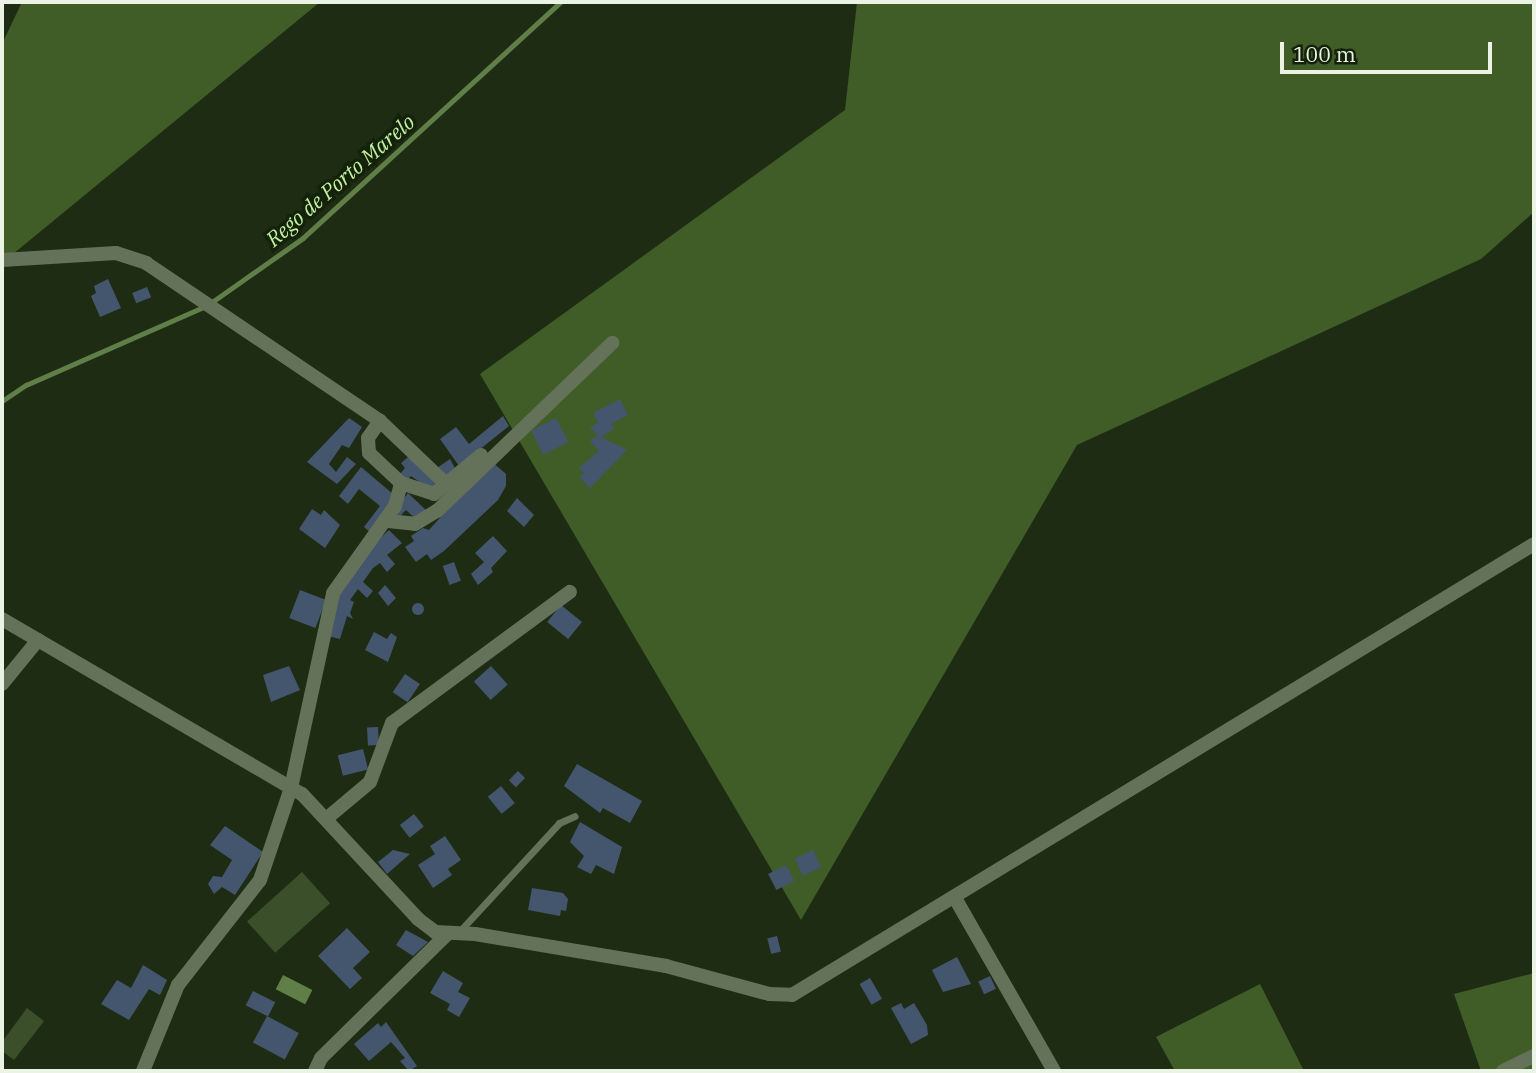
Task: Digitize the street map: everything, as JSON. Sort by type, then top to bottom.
[{"type":"street","points":[[2,260],[116,253],[146,263],[223,311],[380,421],[446,484]]},
{"type":"street","points":[[388,521],[415,524],[437,511],[612,343]]},
{"type":"street","points":[[380,421],[368,439],[369,453],[401,483],[434,494],[519,430]]},
{"type":"street","points":[[143,1071],[178,985],[260,880],[291,788],[333,593],[388,521],[401,483]]},
{"type":"street","points":[[2,619],[291,788],[326,819],[418,919],[452,934],[666,966],[769,994],[792,995],[1534,544]]},
{"type":"street","points":[[326,819],[370,782],[392,723],[570,592]]},
{"type":"street","points":[[2,684],[38,640]]},
{"type":"street","points":[[955,898],[1054,1071]]},
{"type":"street","points":[[315,1071],[321,1058],[452,934]]},
{"type":"street","points":[[1503,1071],[1534,1056]]},
{"type":"lane","points":[[452,934],[559,823],[575,816]]},
{"type":"shaded area","points":[[22,2],[320,2],[2,263],[2,44]]},
{"type":"shaded area","points":[[857,2],[1534,2],[1534,212],[1481,259],[1077,445],[801,920],[480,374],[845,110]]},
{"type":"shaded area","points":[[302,872],[330,903],[275,953],[247,922]]},
{"type":"shaded area","points":[[1534,973],[1534,1071],[1481,1071],[1454,994]]},
{"type":"shaded area","points":[[283,975],[312,990],[305,1004],[276,989]]},
{"type":"shaded area","points":[[1260,984],[1304,1071],[1175,1071],[1156,1037]]},
{"type":"shaded area","points":[[27,1008],[44,1021],[14,1060],[2,1051],[2,1042]]},
{"type":"building","points":[[108,279],[121,308],[100,317],[91,296],[96,293],[94,286]]},
{"type":"building","points":[[147,287],[151,297],[136,303],[132,293]]},
{"type":"building","points":[[620,399],[628,415],[611,424],[614,429],[601,437],[627,450],[590,488],[579,477],[584,473],[579,468],[599,451],[590,441],[598,435],[590,428],[598,422],[593,413]]},
{"type":"building","points":[[503,416],[509,426],[459,466],[440,439],[456,427],[469,444]]},
{"type":"building","points":[[349,418],[362,427],[349,448],[342,445],[329,464],[336,472],[347,457],[356,464],[337,484],[307,462]]},
{"type":"building","points":[[556,418],[568,442],[543,455],[531,431]]},
{"type":"building","points":[[408,457],[437,480],[431,490],[411,476],[407,480],[399,475],[405,468],[401,463]]},
{"type":"building","points":[[450,459],[455,468],[443,478],[437,468]]},
{"type":"building","points":[[491,461],[506,474],[506,486],[498,500],[444,551],[431,560],[427,554],[416,562],[405,547],[414,541],[411,536],[423,528],[429,530]]},
{"type":"building","points":[[361,467],[393,494],[393,502],[372,534],[364,527],[380,506],[359,489],[348,504],[339,496]]},
{"type":"building","points":[[408,493],[429,513],[417,520],[406,510],[400,516],[394,511]]},
{"type":"building","points":[[517,498],[534,515],[524,527],[507,511]]},
{"type":"building","points":[[312,509],[321,515],[324,510],[340,525],[325,548],[299,529]]},
{"type":"building","points":[[389,530],[402,543],[387,555],[395,564],[387,572],[380,563],[373,568],[363,582],[373,591],[367,598],[358,589],[350,600],[354,602],[350,613],[353,619],[347,616],[340,639],[328,636],[337,596],[367,550]]},
{"type":"building","points":[[493,536],[507,551],[491,568],[493,572],[478,585],[471,574],[484,562],[475,553]]},
{"type":"building","points":[[454,562],[461,581],[450,585],[443,566]]},
{"type":"building","points":[[385,585],[396,598],[388,606],[378,593]]},
{"type":"building","points":[[300,590],[326,600],[315,628],[289,618]]},
{"type":"building","points":[[413,604],[423,604],[423,614],[413,614]]},
{"type":"building","points":[[561,605],[582,622],[568,639],[547,622]]},
{"type":"building","points":[[374,632],[387,639],[391,633],[397,637],[388,662],[365,650]]},
{"type":"building","points":[[289,666],[300,690],[271,702],[263,675]]},
{"type":"building","points":[[491,666],[508,685],[491,700],[474,681]]},
{"type":"building","points":[[405,674],[420,684],[408,702],[393,692]]},
{"type":"building","points":[[378,727],[379,745],[368,746],[367,728]]},
{"type":"building","points":[[363,749],[368,769],[343,776],[338,755]]},
{"type":"building","points":[[577,764],[642,801],[630,823],[603,808],[600,813],[564,786]]},
{"type":"building","points":[[518,771],[525,778],[516,787],[509,780]]},
{"type":"building","points":[[501,786],[515,803],[502,814],[488,797]]},
{"type":"building","points":[[414,814],[424,827],[410,838],[400,825]]},
{"type":"building","points":[[580,822],[622,847],[614,874],[596,865],[591,874],[577,867],[584,856],[570,842]]},
{"type":"building","points":[[225,826],[263,852],[235,895],[222,887],[214,894],[208,884],[213,876],[222,877],[232,860],[210,845]]},
{"type":"building","points":[[445,836],[461,860],[448,869],[452,875],[433,888],[418,865],[435,854],[430,846]]},
{"type":"building","points":[[393,850],[410,854],[387,874],[378,862]]},
{"type":"building","points":[[813,850],[821,867],[803,876],[795,858]]},
{"type":"building","points":[[786,865],[794,881],[776,890],[768,874]]},
{"type":"building","points":[[532,888],[563,893],[568,899],[566,911],[561,910],[560,916],[528,910]]},
{"type":"building","points":[[347,928],[370,952],[353,968],[362,978],[350,989],[318,956]]},
{"type":"building","points":[[406,930],[428,942],[413,956],[396,945]]},
{"type":"building","points":[[777,936],[781,952],[771,954],[767,938]]},
{"type":"building","points":[[957,957],[971,984],[943,992],[932,970]]},
{"type":"building","points":[[143,965],[167,980],[160,995],[149,989],[129,1020],[101,1004],[117,980],[131,988]]},
{"type":"building","points":[[443,971],[463,983],[458,992],[470,998],[459,1017],[447,1010],[450,1004],[430,993]]},
{"type":"building","points":[[990,976],[996,989],[984,994],[978,981]]},
{"type":"building","points":[[870,978],[882,999],[872,1005],[860,984]]},
{"type":"building","points":[[253,991],[275,1002],[268,1017],[246,1005]]},
{"type":"building","points":[[901,1003],[904,1009],[914,1003],[927,1025],[928,1035],[911,1044],[891,1008]]},
{"type":"building","points":[[267,1016],[299,1033],[285,1059],[253,1042]]},
{"type":"building","points":[[386,1022],[417,1066],[409,1071],[400,1061],[405,1058],[391,1042],[369,1061],[354,1044],[378,1023],[381,1027]]},
{"type":"waterway","name":"Rego de Porto Marelo","points":[[212,302],[303,238],[561,2]]},
{"type":"waterway","name":"Rego de Porto Marelo","points":[[2,401],[26,385],[204,307]]}]
